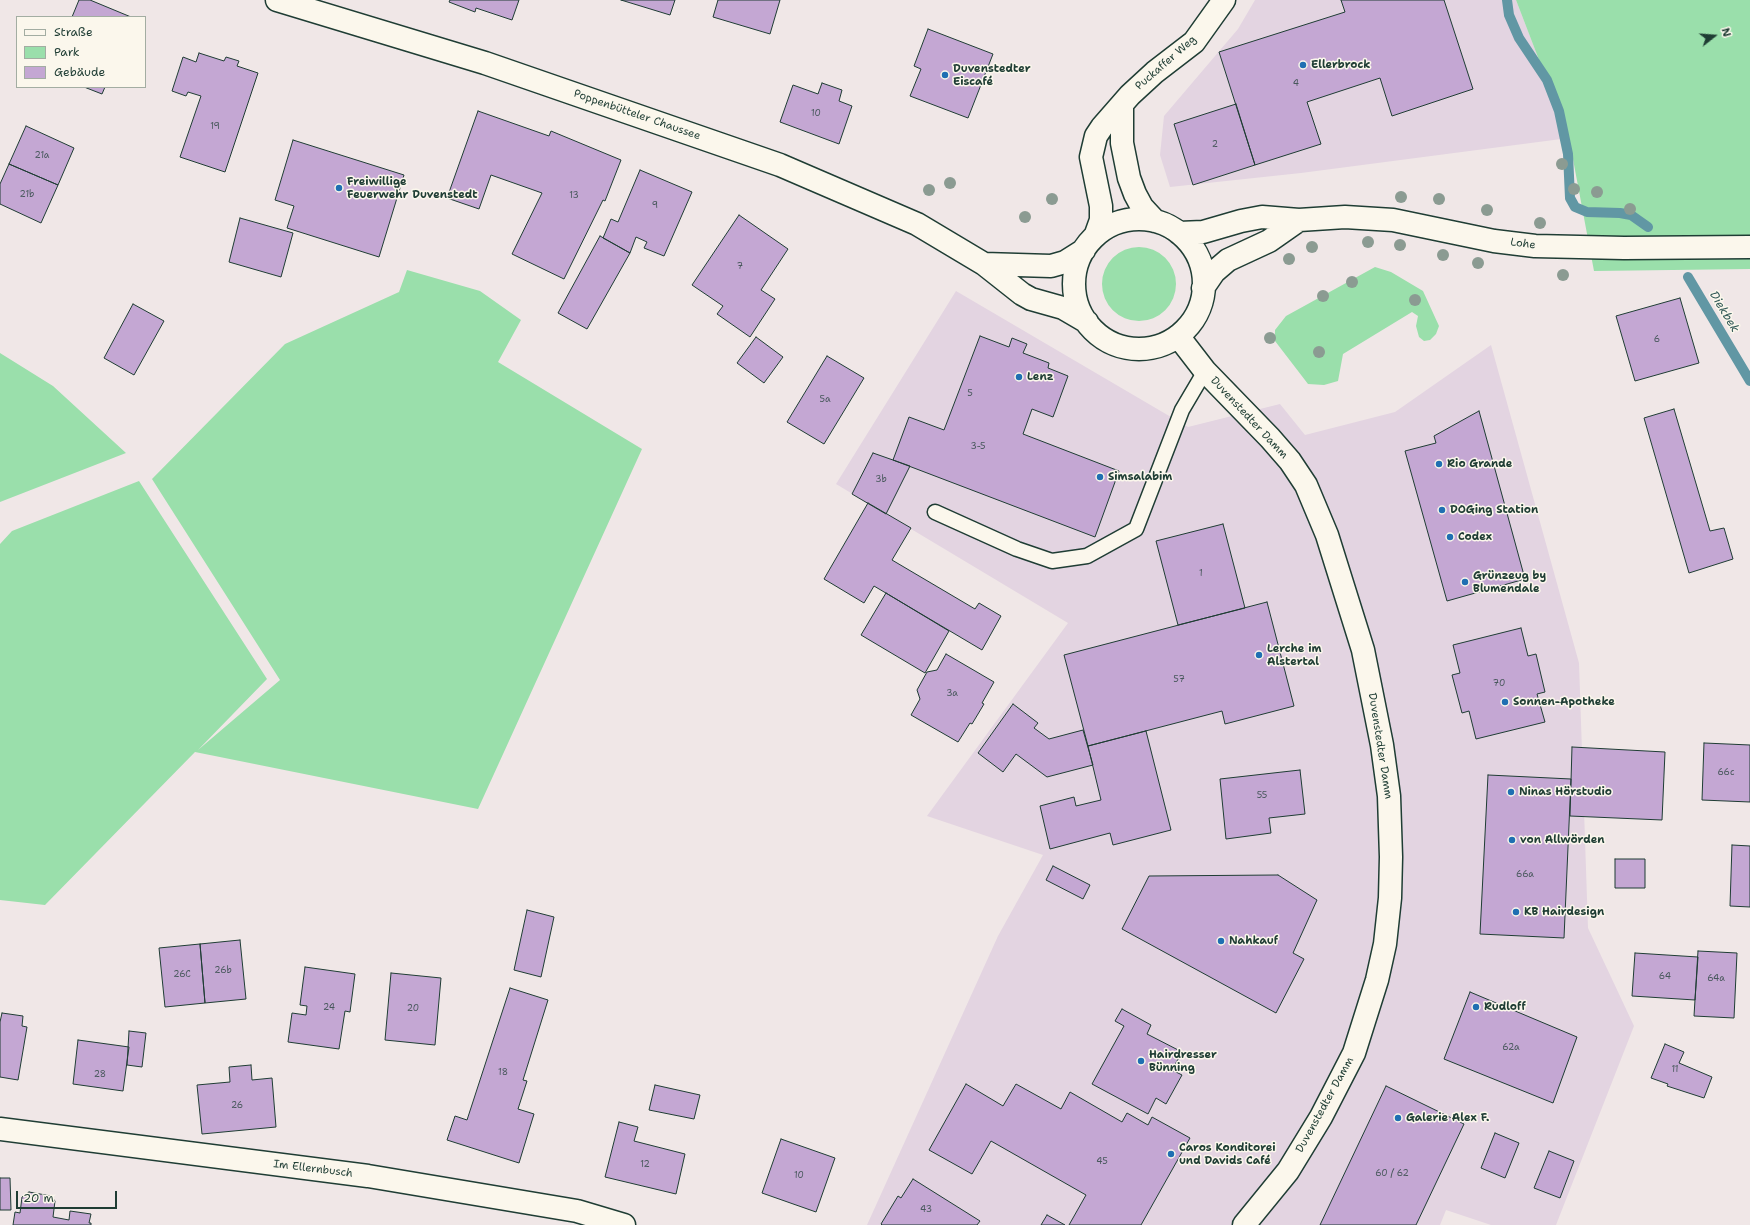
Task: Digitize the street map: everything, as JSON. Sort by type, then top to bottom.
[{"type":"main road","name":"Poppenbütteler Chaussee","points":[[277,0],[485,63],[780,165],[917,224],[984,264],[1022,294],[1031,299],[1063,308],[1087,322]]},
{"type":"main road","name":"Puckaffer Weg","points":[[1090,242],[1101,220],[1101,206],[1091,157],[1096,136],[1130,95],[1155,72],[1194,42],[1224,0]]},
{"type":"main road","points":[[1122,106],[1122,143],[1129,178],[1142,207],[1155,221]]},
{"type":"main road","name":"Lohe","points":[[1179,233],[1203,232],[1241,221],[1262,217],[1298,220],[1345,217],[1393,220],[1494,241],[1535,246],[1624,248],[1750,247]]},
{"type":"main road","points":[[1204,288],[1201,265],[1186,239],[1164,224],[1137,218],[1120,221],[1090,242],[1076,268],[1074,289],[1077,303],[1087,322],[1102,337],[1115,344],[1129,348],[1151,348],[1178,336],[1186,328],[1196,315],[1204,288],[1214,272],[1228,260],[1269,241],[1298,220]]},
{"type":"main road","name":"Poppenbütteler Chaussee","points":[[984,264],[1051,266],[1064,262],[1090,242]]},
{"type":"main road","name":"Duvenstedter Damm","points":[[1178,336],[1205,371],[1270,438],[1290,461],[1306,485],[1327,535],[1363,650],[1382,745],[1388,796],[1391,857],[1390,898],[1385,944],[1377,980],[1354,1053],[1321,1117],[1288,1171],[1244,1225]]},
{"type":"main road","name":"Im Ellernbusch","points":[[0,1128],[368,1176],[577,1210],[624,1225]]},
{"type":"lane","points":[[935,512],[1017,548],[1052,561],[1087,556],[1136,529],[1182,410],[1205,371]]},
{"type":"shaded area","points":[[1255,0],[1516,0],[1569,138],[1301,173],[1170,187],[1160,155],[1164,116],[1238,29]]},
{"type":"shaded area","points":[[956,291],[1188,427],[1280,404],[1305,435],[1395,412],[1491,345],[1579,663],[1588,928],[1634,1026],[1556,1225],[1491,1225],[1446,1210],[1440,1225],[867,1225],[998,936],[1043,855],[927,816],[1068,623],[836,484]]},
{"type":"green space","points":[[1516,0],[1750,0],[1750,269],[1594,271],[1569,138]]},
{"type":"green space","points":[[1139,247],[1160,253],[1170,263],[1176,284],[1170,305],[1160,315],[1139,321],[1118,315],[1108,305],[1102,284],[1108,263],[1118,253]]},
{"type":"green space","points":[[1375,267],[1391,272],[1423,291],[1439,326],[1436,334],[1430,340],[1424,341],[1419,337],[1416,326],[1418,316],[1412,312],[1343,354],[1338,381],[1324,385],[1308,384],[1275,341],[1275,330],[1286,316]]},
{"type":"green space","points":[[407,270],[480,291],[521,320],[498,362],[642,449],[478,809],[195,752],[45,905],[0,900],[0,544],[12,531],[139,481],[267,679],[198,750],[280,680],[152,479],[285,344],[399,292]]},
{"type":"green space","points":[[0,353],[53,386],[126,453],[0,502]]},
{"type":"building","points":[[79,0],[90,0],[129,16],[72,16]]},
{"type":"building","points":[[450,0],[519,0],[512,20],[476,8],[475,12],[449,2]]},
{"type":"building","points":[[621,0],[675,0],[670,15]]},
{"type":"building","points":[[718,0],[780,0],[770,34],[713,17]]},
{"type":"building","points":[[1341,0],[1444,0],[1473,89],[1392,116],[1380,78],[1307,102],[1321,144],[1255,165],[1219,52],[1345,12]]},
{"type":"building","points":[[928,29],[993,54],[968,118],[910,96],[921,69],[914,66]]},
{"type":"building","points":[[199,53],[224,61],[226,57],[239,61],[237,66],[258,73],[225,172],[180,157],[201,96],[188,92],[186,96],[172,91],[183,57],[196,62]]},
{"type":"building","points":[[822,83],[842,90],[839,101],[852,106],[839,144],[780,122],[793,85],[818,94]]},
{"type":"building","points":[[87,88],[105,88],[102,94]]},
{"type":"building","points":[[1236,104],[1255,165],[1193,185],[1174,124]]},
{"type":"building","points":[[478,111],[549,136],[551,131],[621,160],[605,201],[603,200],[564,279],[512,254],[542,193],[491,175],[479,209],[447,198]]},
{"type":"building","points":[[26,126],[74,148],[58,185],[9,164]]},
{"type":"building","name":"Freiwillige Feuerwehr Duvenstedt","points":[[293,140],[404,175],[379,257],[287,228],[294,206],[275,200]]},
{"type":"building","points":[[9,164],[58,185],[41,223],[0,204],[0,184]]},
{"type":"building","points":[[640,170],[692,192],[664,256],[644,248],[647,242],[636,237],[630,253],[603,238],[611,219],[618,222]]},
{"type":"building","points":[[739,215],[788,249],[761,290],[775,299],[750,337],[717,314],[723,306],[692,285]]},
{"type":"building","points":[[240,218],[293,233],[281,277],[229,262]]},
{"type":"building","points":[[600,236],[630,253],[587,329],[558,313]]},
{"type":"building","points":[[1680,298],[1699,363],[1635,381],[1616,316]]},
{"type":"building","points":[[133,304],[164,321],[134,375],[104,358]]},
{"type":"building","points":[[980,336],[1009,347],[1012,338],[1027,344],[1023,353],[1049,363],[1048,368],[1068,376],[1053,417],[1032,409],[1023,434],[1119,471],[1095,537],[893,460],[909,417],[944,430]]},
{"type":"building","points":[[756,337],[783,357],[764,383],[737,363]]},
{"type":"building","points":[[827,356],[864,378],[824,444],[787,422]]},
{"type":"building","points":[[1674,409],[1710,531],[1724,528],[1733,559],[1689,573],[1644,418]]},
{"type":"building","points":[[1479,411],[1525,579],[1447,601],[1405,451],[1436,443],[1434,436]]},
{"type":"building","points":[[873,453],[910,466],[886,514],[852,494]]},
{"type":"building","points":[[868,503],[911,528],[892,560],[975,609],[979,603],[1001,616],[982,650],[874,586],[864,603],[824,579]]},
{"type":"building","points":[[1223,524],[1245,608],[1178,625],[1156,541]]},
{"type":"building","points":[[886,593],[949,631],[925,673],[861,635]]},
{"type":"building","points":[[1267,602],[1294,706],[1225,724],[1222,711],[1088,746],[1064,655]]},
{"type":"building","points":[[1521,628],[1528,656],[1536,654],[1545,692],[1537,694],[1545,722],[1476,739],[1469,711],[1462,713],[1452,675],[1460,673],[1453,645]]},
{"type":"building","points":[[946,654],[994,682],[982,703],[984,704],[972,724],[970,723],[958,742],[911,715],[920,699],[917,690],[927,672],[937,670]]},
{"type":"building","points":[[1013,704],[1038,723],[1034,728],[1049,739],[1083,730],[1093,765],[1047,777],[1016,754],[1003,772],[978,753]]},
{"type":"building","points":[[1146,731],[1171,830],[1113,845],[1110,833],[1050,849],[1040,806],[1074,797],[1076,806],[1101,800],[1088,746]]},
{"type":"building","points":[[1704,743],[1750,745],[1750,802],[1702,800]]},
{"type":"building","points":[[1572,747],[1665,752],[1662,820],[1570,816]]},
{"type":"building","points":[[1300,770],[1305,814],[1269,818],[1271,833],[1226,839],[1220,779]]},
{"type":"building","points":[[1488,775],[1571,779],[1564,938],[1480,934]]},
{"type":"building","points":[[1732,845],[1750,846],[1750,907],[1730,906]]},
{"type":"building","points":[[1615,859],[1645,859],[1645,888],[1615,888]]},
{"type":"building","points":[[1053,866],[1090,885],[1083,899],[1046,880]]},
{"type":"building","name":"Nahkauf","points":[[1278,875],[1317,900],[1293,953],[1304,959],[1276,1013],[1122,929],[1149,876]]},
{"type":"building","points":[[527,910],[554,917],[541,977],[514,970]]},
{"type":"building","points":[[240,940],[246,999],[205,1003],[200,944]]},
{"type":"building","points":[[200,944],[205,1003],[165,1007],[159,948]]},
{"type":"building","points":[[1698,951],[1737,953],[1734,1018],[1694,1016]]},
{"type":"building","points":[[1635,953],[1698,957],[1695,1000],[1632,996]]},
{"type":"building","points":[[305,967],[355,974],[350,1012],[345,1011],[339,1049],[288,1042],[292,1013],[306,1015],[307,1006],[300,1005]]},
{"type":"building","points":[[391,973],[441,978],[435,1045],[385,1040]]},
{"type":"building","points":[[510,988],[548,1000],[523,1080],[527,1081],[518,1109],[534,1114],[519,1163],[447,1140],[455,1116],[467,1120]]},
{"type":"building","points":[[1470,992],[1577,1037],[1553,1103],[1444,1059]]},
{"type":"building","name":"Hairdresser Bünning","points":[[1122,1009],[1151,1025],[1147,1034],[1182,1052],[1172,1070],[1182,1075],[1166,1104],[1156,1098],[1148,1114],[1092,1084],[1124,1026],[1115,1021]]},
{"type":"building","points":[[2,1013],[23,1016],[22,1026],[27,1027],[18,1080],[0,1077],[0,1022]]},
{"type":"building","points":[[129,1031],[146,1033],[142,1067],[127,1065]]},
{"type":"building","points":[[78,1040],[129,1047],[123,1091],[73,1084]]},
{"type":"building","points":[[1665,1044],[1684,1052],[1679,1063],[1712,1077],[1704,1098],[1667,1086],[1668,1084],[1651,1078]]},
{"type":"building","points":[[251,1065],[252,1080],[272,1078],[276,1127],[202,1134],[197,1085],[230,1082],[229,1067]]},
{"type":"building","points":[[966,1084],[1003,1106],[1016,1084],[1061,1109],[1070,1092],[1122,1122],[1127,1113],[1148,1125],[1152,1117],[1190,1138],[1141,1225],[1069,1225],[1086,1195],[991,1141],[972,1174],[929,1150]]},
{"type":"building","points":[[655,1085],[700,1095],[694,1119],[649,1110]]},
{"type":"building","points":[[1386,1086],[1464,1124],[1416,1225],[1320,1225]]},
{"type":"building","points":[[619,1122],[638,1127],[634,1141],[685,1154],[676,1194],[605,1177]]},
{"type":"building","points":[[1495,1133],[1519,1143],[1505,1178],[1481,1168]]},
{"type":"building","points":[[781,1139],[835,1158],[816,1212],[762,1193]]},
{"type":"building","points":[[1549,1151],[1574,1161],[1560,1198],[1534,1188]]},
{"type":"building","points":[[0,1178],[10,1178],[11,1210],[0,1210]]},
{"type":"building","points":[[913,1179],[980,1221],[977,1225],[882,1225],[881,1224],[898,1196],[901,1198]]},
{"type":"building","points":[[29,1192],[51,1196],[55,1201],[53,1217],[69,1220],[70,1211],[91,1214],[89,1223],[91,1223],[91,1225],[13,1225],[15,1212],[20,1213],[22,1197]]},
{"type":"building","points":[[1047,1215],[1065,1225],[1041,1225]]},
{"type":"waterway","points":[[1507,0],[1509,15],[1519,38],[1547,80],[1559,111],[1568,154],[1570,198],[1575,207],[1587,212],[1620,213],[1631,215],[1648,227]]},
{"type":"waterway","name":"Diekbek","points":[[1688,277],[1750,381]]},
{"type":"place","name":"Ellerbrock","points":[[1303,65]]},
{"type":"place","name":"Duvenstedter Eiscafé","points":[[945,75]]},
{"type":"place","name":"Freiwillige Feuerwehr Duvenstedt","points":[[339,188]]},
{"type":"place","name":"Lenz","points":[[1019,377]]},
{"type":"place","name":"Rio Grande","points":[[1439,464]]},
{"type":"place","name":"Simsalabim","points":[[1100,477]]},
{"type":"place","name":"DOGing Station","points":[[1442,510]]},
{"type":"place","name":"Codex","points":[[1450,537]]},
{"type":"place","name":"Grünzeug by Blumendale","points":[[1465,582]]},
{"type":"place","name":"Lerche im Alstertal","points":[[1259,655]]},
{"type":"place","name":"Sonnen-Apotheke","points":[[1505,702]]},
{"type":"place","name":"Ninas Hörstudio","points":[[1511,792]]},
{"type":"place","name":"von Allwörden","points":[[1512,840]]},
{"type":"place","name":"KB Hairdesign","points":[[1516,912]]},
{"type":"place","name":"Nahkauf","points":[[1221,941]]},
{"type":"place","name":"Rudloff","points":[[1476,1007]]},
{"type":"place","name":"Hairdresser Bünning","points":[[1141,1061]]},
{"type":"place","name":"Galerie Alex F.","points":[[1398,1118]]},
{"type":"place","name":"Caros Konditorei und Davids Café","points":[[1171,1154]]}]
